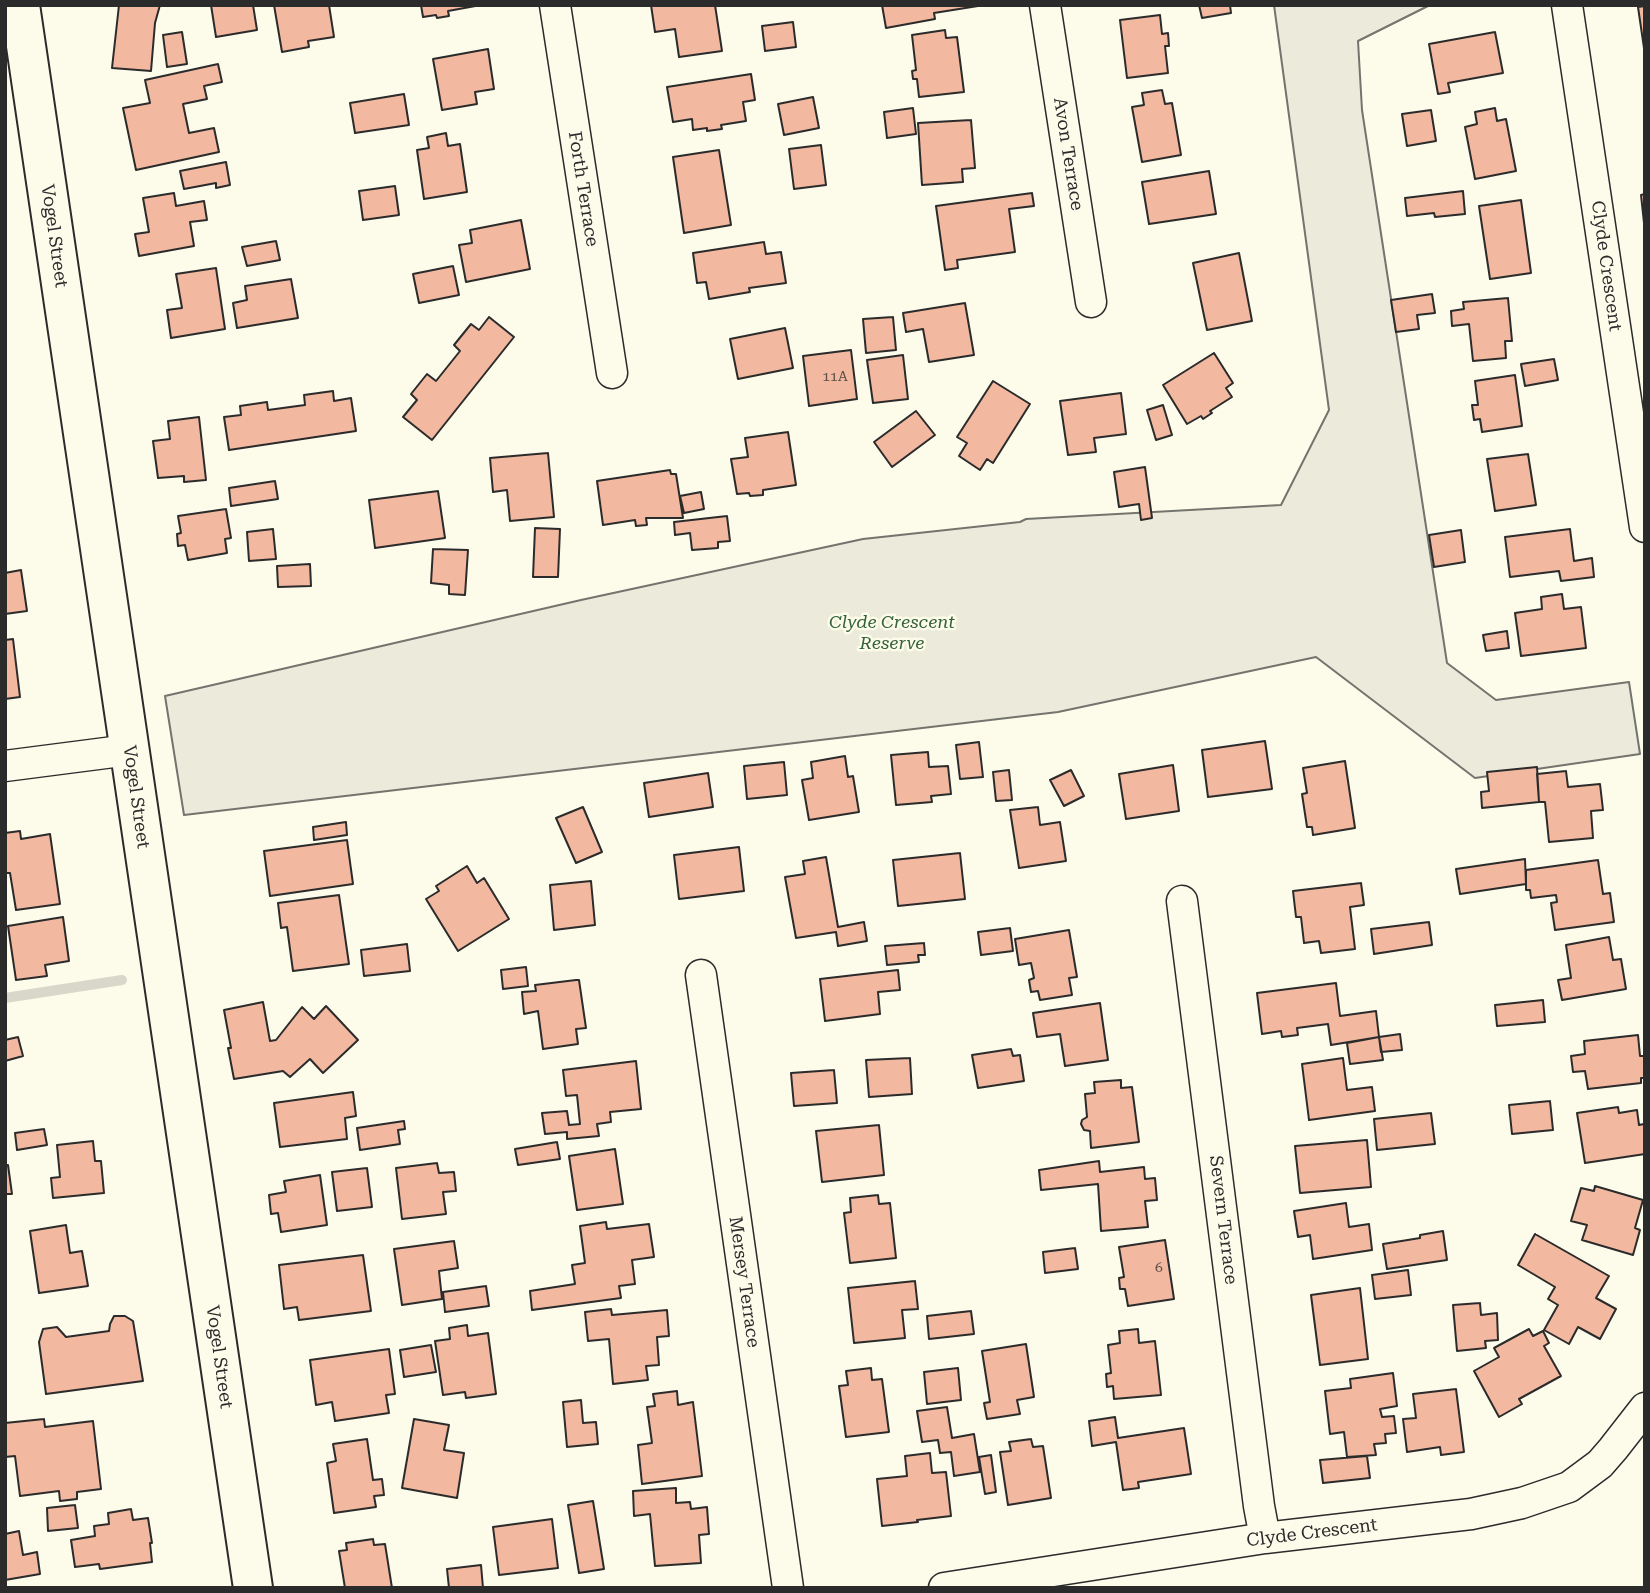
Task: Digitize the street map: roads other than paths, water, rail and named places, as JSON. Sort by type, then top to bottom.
[{"type":"main road","name":"Vogel Street","points":[[20,5],[253,1588]]},
{"type":"street","name":"Forth Terrace","points":[[555,5],[612,373]]},
{"type":"street","name":"Avon Terrace","points":[[1045,5],[1091,302]]},
{"type":"street","name":"Clyde Crescent","points":[[1567,5],[1645,527]]},
{"type":"street","points":[[5,766],[129,750]]},
{"type":"street","name":"Severn Terrace","points":[[1182,901],[1265,1538]]},
{"type":"street","name":"Mersey Terrace","points":[[701,975],[788,1588]]},
{"type":"street","name":"Clyde Crescent","points":[[944,1588],[1265,1538],[1471,1514],[1522,1503],[1569,1487],[1600,1464],[1645,1408]]},
{"type":"waterway","points":[[5,998],[122,980]]},
{"type":"park label","name":"Clyde Crescent Reserve","points":[[892,633]]}]
